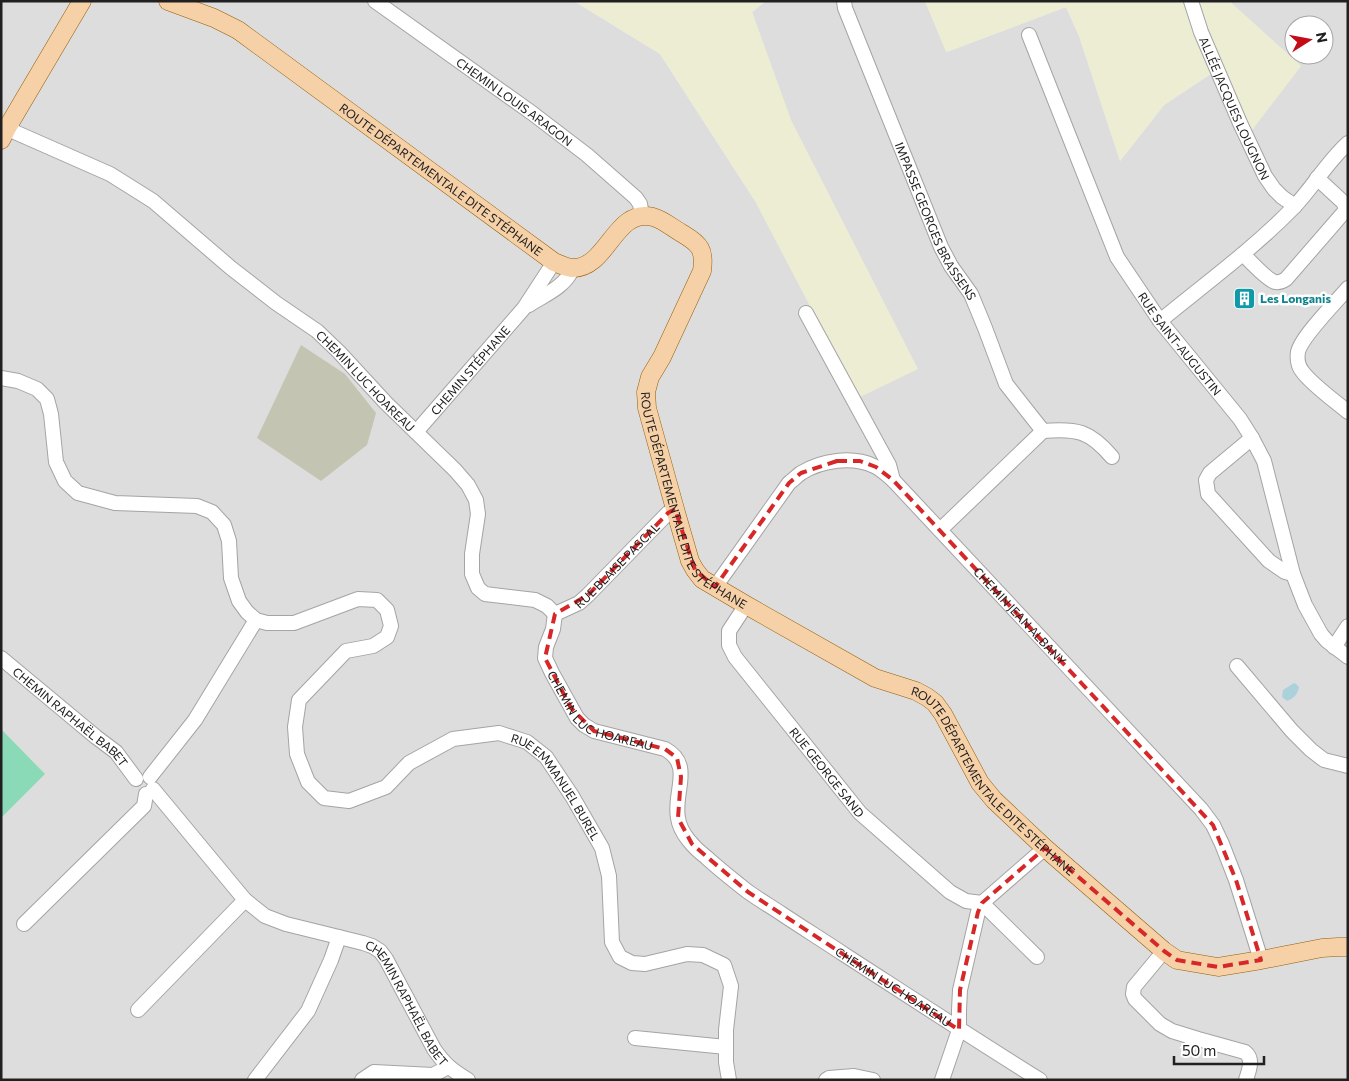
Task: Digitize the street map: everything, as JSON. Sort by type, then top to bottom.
[{"type":"main road","points":[[3,131],[82,1]]},
{"type":"main road","name":"ROUTE DÉPARTEMENTALE DITE STÉPHANE","points":[[168,1],[214,18],[238,30],[554,262],[572,268]]},
{"type":"main road","points":[[572,268],[589,262],[601,252],[629,220],[642,215]]},
{"type":"main road","name":"ROUTE DÉPARTEMENTALE DITE STÉPHANE","points":[[642,215],[654,217],[695,242],[702,251],[702,271],[662,357],[650,377],[646,392],[647,408],[690,561],[702,579],[874,678],[916,691],[935,703],[943,714],[980,782],[994,800],[1045,848],[1164,951],[1177,960],[1218,967],[1322,948],[1348,947]]},
{"type":"street","name":"CHEMIN LOUIS ARAGON","points":[[375,1],[587,155],[636,198],[640,204],[642,215]]},
{"type":"street","name":"IMPASSE GEORGES BRASSENS","points":[[844,1],[845,8],[941,247],[951,266],[971,294],[1006,384],[1043,431]]},
{"type":"street","name":"ALLÉE JACQUES LOUGNON","points":[[1191,1],[1201,32],[1265,176],[1282,197],[1295,206]]},
{"type":"street","name":"RUE SAINT-AUGUSTIN","points":[[1029,35],[1117,257],[1160,321],[1240,419],[1252,438],[1264,461],[1293,574],[1305,605],[1320,634],[1334,647],[1348,656]]},
{"type":"street","name":"CHEMIN LUC HOAREAU","points":[[3,131],[110,174],[153,201],[231,268],[276,303],[317,331],[386,403],[455,470],[468,486],[476,500],[478,514],[472,554],[472,574],[478,588],[485,594],[535,600],[548,606],[555,614],[554,629],[546,647],[545,658],[577,718],[594,731],[665,749],[677,758],[680,766],[678,818],[681,828],[692,844],[748,892],[959,1030],[1040,1080]]},
{"type":"street","points":[[1160,321],[1263,237],[1295,206],[1348,143]]},
{"type":"street","points":[[1242,254],[1270,280],[1276,283],[1282,282],[1286,278],[1345,211],[1343,202],[1317,178]]},
{"type":"street","name":"CHEMIN STÉPHANE","points":[[416,432],[524,308],[554,262]]},
{"type":"street","name":"CHEMIN STÉPHANE","points":[[524,308],[558,287],[569,276],[572,268]]},
{"type":"street","points":[[1348,288],[1310,331],[1300,347],[1298,358],[1301,370],[1308,378],[1348,412]]},
{"type":"street","points":[[806,313],[889,465],[893,480]]},
{"type":"street","points":[[1,378],[18,381],[37,389],[47,399],[51,414],[56,462],[65,481],[78,493],[115,503],[197,506],[212,512],[224,525],[229,541],[231,578],[239,601],[256,620],[195,720],[150,787],[144,806],[24,924]]},
{"type":"street","points":[[940,530],[1043,431],[1071,430],[1086,434],[1096,440],[1112,457]]},
{"type":"street","points":[[1252,438],[1210,473],[1206,480],[1208,494],[1268,560],[1285,572],[1293,574]]},
{"type":"street","name":"CHEMIN JEAN ALBANY","points":[[715,587],[789,483],[801,473],[815,466],[837,461],[860,461],[876,467],[893,480],[1201,809],[1213,825],[1222,844],[1236,880],[1261,960]]},
{"type":"street","name":"RUE BLAISE PASCAL","points":[[555,614],[579,603],[668,512],[675,510]]},
{"type":"street","name":"RUE EMMANUEL BUREL","points":[[256,620],[266,623],[294,623],[358,599],[377,600],[387,610],[391,626],[387,637],[373,646],[346,651],[299,700],[295,728],[297,754],[308,782],[324,798],[349,801],[386,787],[409,763],[453,739],[498,733],[527,742],[546,757],[572,796],[602,848],[609,876],[612,942],[620,957],[632,963],[645,964],[687,954],[703,955],[724,966],[731,986],[726,1030],[726,1062],[729,1080]]},
{"type":"street","name":"RUE GEORGE SAND","points":[[746,605],[729,631],[728,645],[735,657],[860,813],[950,892],[966,900],[982,903]]},
{"type":"street","points":[[1334,647],[1348,626]]},
{"type":"street","name":"CHEMIN RAPHAËL BABET","points":[[1,658],[84,728],[116,752],[136,779],[144,774],[150,787],[245,900],[265,916],[286,924],[372,946],[380,951],[391,967],[434,1049],[448,1067],[468,1080]]},
{"type":"street","points":[[1237,666],[1315,754],[1330,762],[1348,766]]},
{"type":"street","points":[[942,1080],[959,1030],[960,990],[974,922],[978,912],[982,903],[1045,848]]},
{"type":"street","points":[[138,1010],[245,900]]},
{"type":"street","points":[[982,903],[1037,957]]},
{"type":"street","points":[[255,1080],[308,1011],[331,960],[339,937]]},
{"type":"street","points":[[1164,951],[1134,988],[1133,994],[1135,999],[1160,1024],[1172,1030],[1248,1054],[1251,1060],[1246,1080]]},
{"type":"street","points":[[635,1038],[726,1048]]},
{"type":"street","points":[[362,1080],[374,1072],[432,1075],[448,1067]]},
{"type":"street","points":[[826,1080],[829,1078],[854,1076],[873,1080]]},
{"type":"highlighted area","points":[[837,461],[860,461],[876,467],[893,480],[1213,825],[1236,880],[1261,960],[1218,967],[1177,960],[1164,951],[1045,848],[982,903],[978,912],[960,990],[959,1030],[748,892],[692,844],[678,818],[681,777],[677,758],[665,749],[594,731],[571,708],[545,658],[555,614],[588,595],[668,513],[675,509],[695,570],[715,587],[789,483],[801,473]]},
{"type":"shaded area","points":[[1,1],[574,1],[660,54],[755,201],[791,121],[752,12],[766,1],[925,1],[947,52],[1066,7],[1079,36],[1120,161],[1164,105],[1223,66],[1334,65],[1334,15],[1284,15],[1284,51],[1229,1],[1348,1],[1348,1080],[1,1080],[1,142],[7,124],[1,118]]},
{"type":"shaded area","points":[[574,1],[766,1],[752,12],[791,120],[918,369],[858,398],[755,201],[660,54]]},
{"type":"shaded area","points":[[925,1],[1229,1],[1284,51],[1284,65],[1301,66],[1250,133],[1222,66],[1164,105],[1120,161],[1079,36],[1066,7],[946,52]]},
{"type":"shaded area","points":[[301,345],[345,374],[376,413],[367,445],[321,481],[257,438]]},
{"type":"green space","points":[[1,729],[45,774],[1,818]]},
{"type":"water","points":[[1294,683],[1299,687],[1298,690],[1292,699],[1287,701],[1282,697],[1283,690]]},
{"type":"place","name":"Les Longanis","points":[[1244,298]]}]
